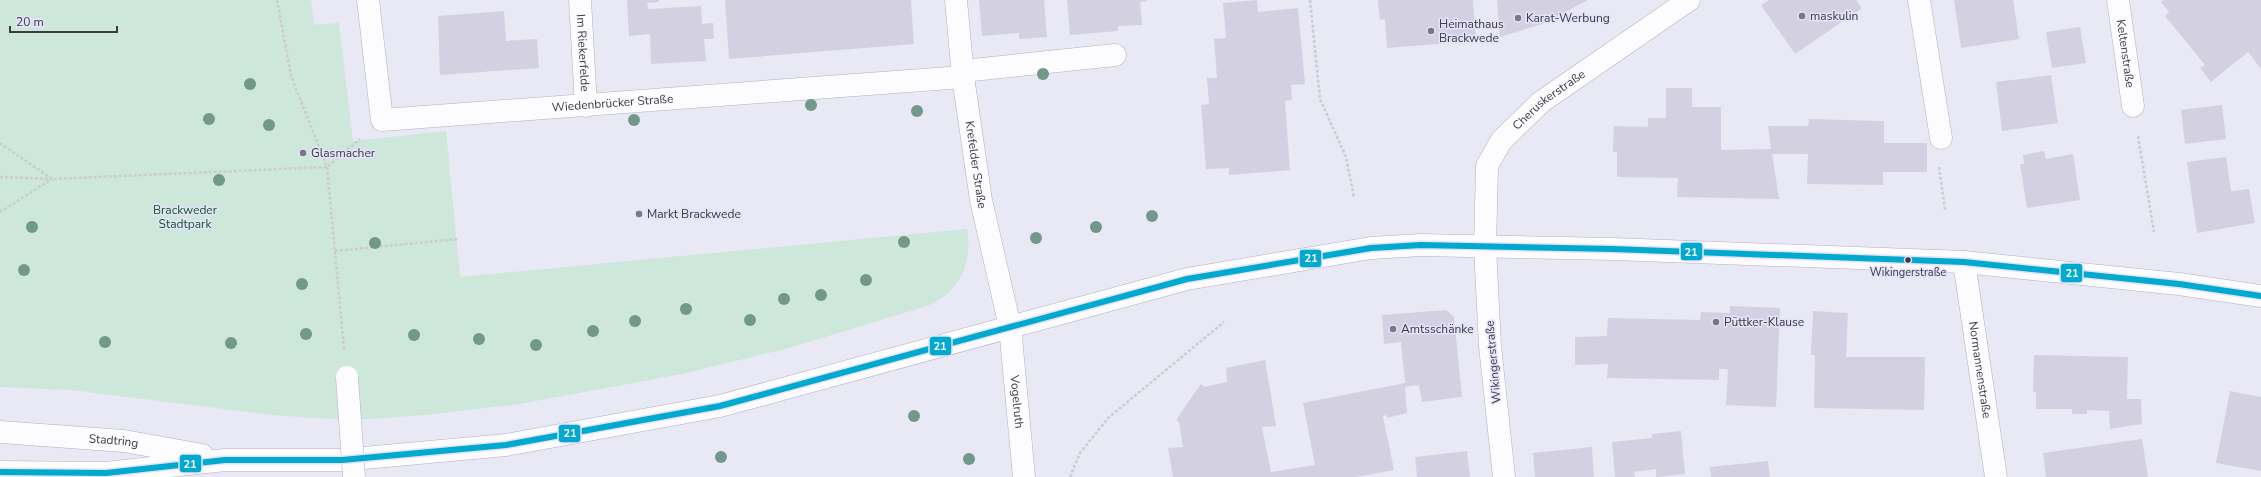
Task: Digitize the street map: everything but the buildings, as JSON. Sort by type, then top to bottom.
[{"type":"street","points":[[368,0],[382,120]]},
{"type":"street","name":"Im Riekerfelde","points":[[580,0],[586,106]]},
{"type":"street","name":"Krefelder Straße","points":[[956,0],[963,74],[982,200],[1010,327]]},
{"type":"street","name":"Cheruskerstraße","points":[[1485,247],[1487,166],[1501,141],[1541,102],[1689,0]]},
{"type":"street","points":[[1919,0],[1941,138]]},
{"type":"street","name":"Keltenstraße","points":[[2118,0],[2133,106]]},
{"type":"street","name":"Wiedenbrücker Straße","points":[[382,120],[464,113],[586,106],[963,74],[1115,55]]},
{"type":"street","name":"Stadtring","points":[[0,472],[106,473],[225,460],[342,460],[506,445],[720,406],[1187,279],[1370,248],[1421,245],[1613,249],[1964,262],[2179,284],[2261,296]]},
{"type":"street","name":"Wikingerstraße","points":[[1485,247],[1490,346],[1504,477]]},
{"type":"street","name":"Normannenstraße","points":[[1964,262],[1996,477]]},
{"type":"street","name":"Vogelruth","points":[[1010,327],[1024,477]]},
{"type":"street","points":[[347,377],[354,477]]},
{"type":"street","name":"Stadtring","points":[[0,432],[124,441],[225,460]]},
{"type":"path","points":[[277,0],[291,76],[327,167],[347,377]]},
{"type":"path","points":[[1310,0],[1320,99],[1346,157],[1354,197]]},
{"type":"path","points":[[2133,106],[2154,232]]},
{"type":"path","points":[[0,178],[52,179],[327,167],[382,120]]},
{"type":"path","points":[[1941,138],[1937,149],[1945,210]]},
{"type":"path","points":[[0,144],[52,179]]},
{"type":"path","points":[[0,212],[52,179]]},
{"type":"path","points":[[335,251],[457,239]]},
{"type":"path","points":[[1070,477],[1080,452],[1108,418],[1224,322]]},
{"type":"green space","name":"Brackweder Stadtpark","points":[[0,0],[311,0],[314,25],[339,23],[353,141],[446,131],[460,277],[967,229],[968,253],[966,265],[962,275],[948,293],[927,306],[789,348],[682,374],[519,404],[425,415],[354,420],[272,415],[71,390],[0,387]]},
{"type":"transit line","name":"21","points":[[0,472],[106,473],[225,460],[342,460],[506,445],[720,406],[1187,279],[1371,248],[1421,245],[1613,249],[1964,262],[2179,284],[2261,296]]},
{"type":"place","name":"maskulin","points":[[1802,16]]},
{"type":"place","name":"Karat-Werbung","points":[[1518,18]]},
{"type":"place","name":"Heimathaus Brackwede","points":[[1431,31]]},
{"type":"place","name":"Glasmacher","points":[[303,153]]},
{"type":"place","name":"Markt Brackwede","points":[[639,214]]},
{"type":"place","name":"Wikingerstraße","points":[[1908,260]]},
{"type":"place","name":"Püttker-Klause","points":[[1716,322]]},
{"type":"place","name":"Amtsschänke","points":[[1393,329]]}]
